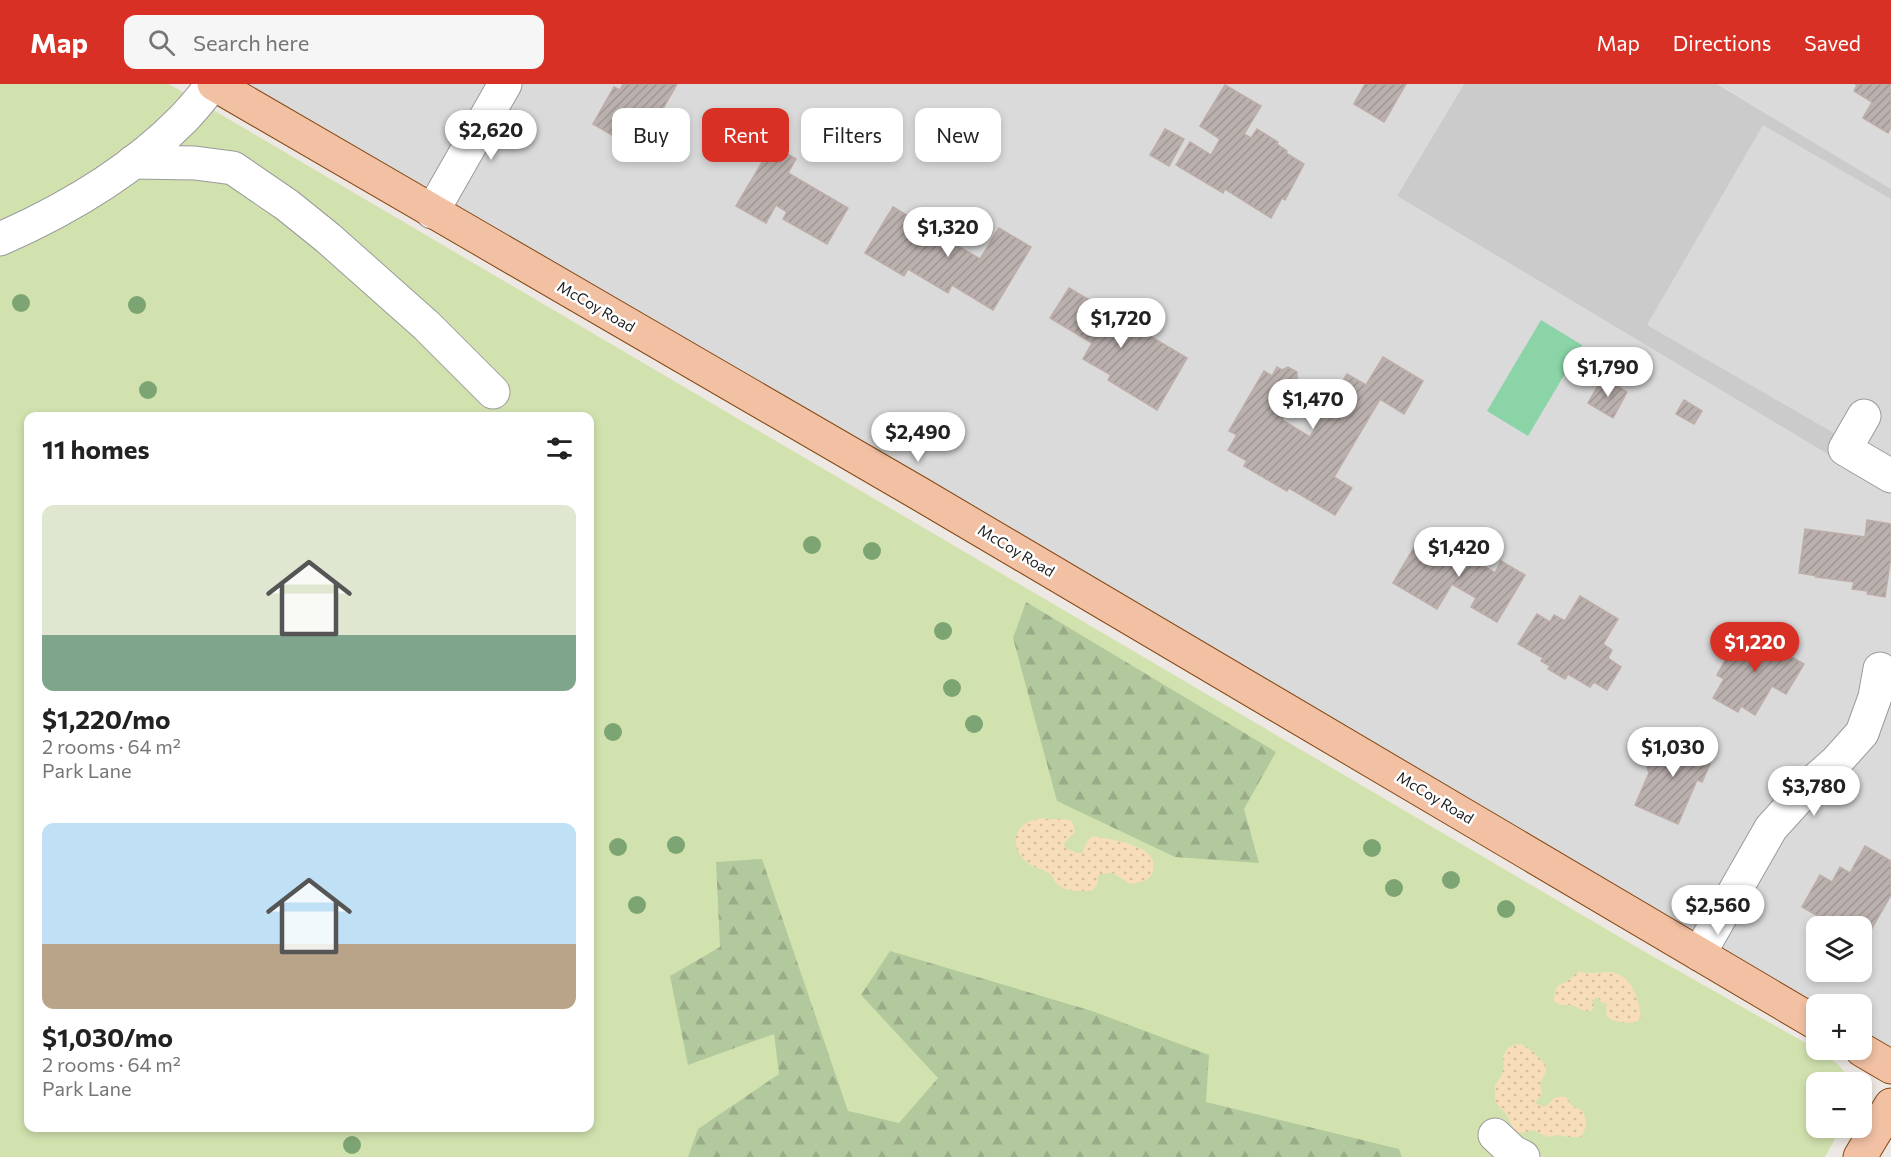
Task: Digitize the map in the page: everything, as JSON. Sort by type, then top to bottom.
[{"type":"main road","name":"McCoy Road","points":[[213,84],[920,494],[1806,1017]]},
{"type":"main road","points":[[1872,1056],[1891,1067]]},
{"type":"main road","points":[[1860,1157],[1891,1105]]},
{"type":"street","points":[[0,239],[57,212],[133,162],[183,119],[213,84]]},
{"type":"street","points":[[432,212],[505,84]]},
{"type":"street","points":[[133,162],[195,163],[233,168],[328,237],[426,326],[493,392]]},
{"type":"street","points":[[1864,416],[1845,449],[1891,476]]},
{"type":"street","points":[[1700,954],[1771,828],[1862,733],[1875,697],[1880,669]]},
{"type":"street","points":[[1495,1135],[1523,1157]]},
{"type":"shaded area","points":[[214,84],[1464,84],[1397,196],[1891,492],[1891,1072],[1872,1058],[1872,994],[1806,994],[1806,999]]},
{"type":"shaded area","points":[[1464,84],[1717,84],[1891,189],[1891,492],[1397,196]]},
{"type":"shaded area","points":[[1718,84],[1891,84],[1891,189]]},
{"type":"shaded area","points":[[1763,125],[1891,199],[1891,461],[1889,465],[1647,325]]},
{"type":"green space","points":[[0,84],[169,84],[1640,949],[1806,1043],[1806,1060],[1832,1060],[1845,1072],[1806,1072],[1806,1138],[1835,1138],[1825,1157],[0,1157]]},
{"type":"green space","points":[[1541,320],[1582,345],[1528,436],[1487,411]]},
{"type":"green space","points":[[1026,602],[1276,752],[1244,809],[1259,863],[1175,857],[1057,801],[1013,638]]},
{"type":"green space","points":[[762,859],[848,1111],[899,1123],[938,1078],[861,995],[890,951],[1092,1011],[1209,1055],[1206,1102],[1399,1149],[1402,1157],[688,1157],[698,1129],[779,1074],[774,1034],[688,1065],[670,976],[720,947],[716,862]]},
{"type":"sand","points":[[1042,818],[1072,821],[1075,832],[1064,843],[1065,848],[1077,853],[1082,853],[1088,840],[1093,836],[1142,849],[1153,862],[1152,875],[1144,881],[1130,884],[1113,873],[1099,874],[1097,885],[1093,890],[1074,891],[1060,887],[1049,873],[1033,866],[1020,855],[1017,849],[1016,838],[1020,828]]},
{"type":"sand","points":[[1579,971],[1609,972],[1623,977],[1632,987],[1638,1001],[1641,1016],[1637,1022],[1621,1022],[1607,1017],[1606,1004],[1598,997],[1592,1000],[1594,1007],[1591,1011],[1585,1011],[1572,1005],[1560,1005],[1554,1001],[1557,987]]},
{"type":"sand","points":[[1521,1044],[1546,1066],[1546,1072],[1540,1084],[1542,1094],[1535,1103],[1545,1107],[1555,1098],[1566,1097],[1572,1106],[1583,1111],[1586,1124],[1581,1137],[1558,1135],[1548,1137],[1532,1130],[1523,1133],[1515,1132],[1507,1115],[1495,1102],[1495,1085],[1501,1077],[1503,1057],[1507,1049]]},
{"type":"building","points":[[623,84],[677,84],[663,108],[612,108],[612,135],[593,124],[614,87],[620,90]]},
{"type":"building","points":[[1365,84],[1406,84],[1384,122],[1354,104]]},
{"type":"building","points":[[1855,84],[1891,84],[1891,127],[1888,133],[1863,118],[1872,102],[1854,91],[1857,85]]},
{"type":"building","points":[[1225,85],[1261,106],[1244,134],[1251,138],[1257,129],[1278,142],[1277,144],[1287,151],[1286,153],[1304,164],[1285,200],[1282,198],[1271,218],[1225,189],[1223,193],[1176,165],[1190,142],[1211,155],[1220,139],[1200,126]]},
{"type":"building","points":[[1165,129],[1184,139],[1169,166],[1150,155]]},
{"type":"building","points":[[789,155],[796,159],[788,173],[848,208],[827,244],[783,219],[787,212],[776,205],[766,223],[736,206],[762,162],[789,162]]},
{"type":"building","points":[[893,207],[980,259],[999,228],[1031,247],[993,310],[952,285],[948,293],[908,269],[904,276],[865,253]]},
{"type":"building","points":[[1069,288],[1187,358],[1157,410],[1108,380],[1111,375],[1083,359],[1092,343],[1050,318]]},
{"type":"building","points":[[1383,357],[1423,381],[1404,414],[1380,399],[1334,477],[1352,488],[1335,515],[1289,488],[1287,491],[1244,466],[1247,461],[1228,450],[1237,435],[1229,431],[1264,371],[1272,376],[1277,367],[1282,370],[1288,367],[1297,372],[1297,379],[1302,382],[1282,420],[1310,437],[1347,374],[1366,385]]},
{"type":"building","points":[[1603,377],[1627,392],[1613,418],[1588,403]]},
{"type":"building","points":[[1684,400],[1702,411],[1694,424],[1676,414]]},
{"type":"building","points":[[1867,520],[1891,524],[1891,557],[1885,597],[1867,594],[1868,591],[1852,589],[1854,582],[1799,573],[1805,529],[1865,537]]},
{"type":"building","points":[[1454,535],[1475,547],[1469,557],[1495,573],[1501,561],[1525,575],[1497,622],[1471,607],[1476,598],[1452,584],[1437,609],[1393,583],[1416,544],[1441,558]]},
{"type":"building","points":[[1580,596],[1618,619],[1603,644],[1612,650],[1608,658],[1621,667],[1607,690],[1594,682],[1590,687],[1568,674],[1565,679],[1548,669],[1550,666],[1541,661],[1543,658],[1518,644],[1537,614],[1550,622],[1554,615],[1565,621]]},
{"type":"building","points":[[1743,629],[1804,664],[1786,694],[1772,686],[1755,715],[1741,706],[1738,712],[1713,698],[1724,679],[1717,675]]},
{"type":"building","points":[[1667,732],[1709,751],[1705,762],[1710,764],[1702,782],[1697,780],[1678,824],[1635,805],[1649,773],[1645,761],[1656,757]]},
{"type":"building","points":[[1865,846],[1891,861],[1891,895],[1872,928],[1872,916],[1818,916],[1802,907],[1820,875],[1832,882],[1840,867],[1850,873]]}]
